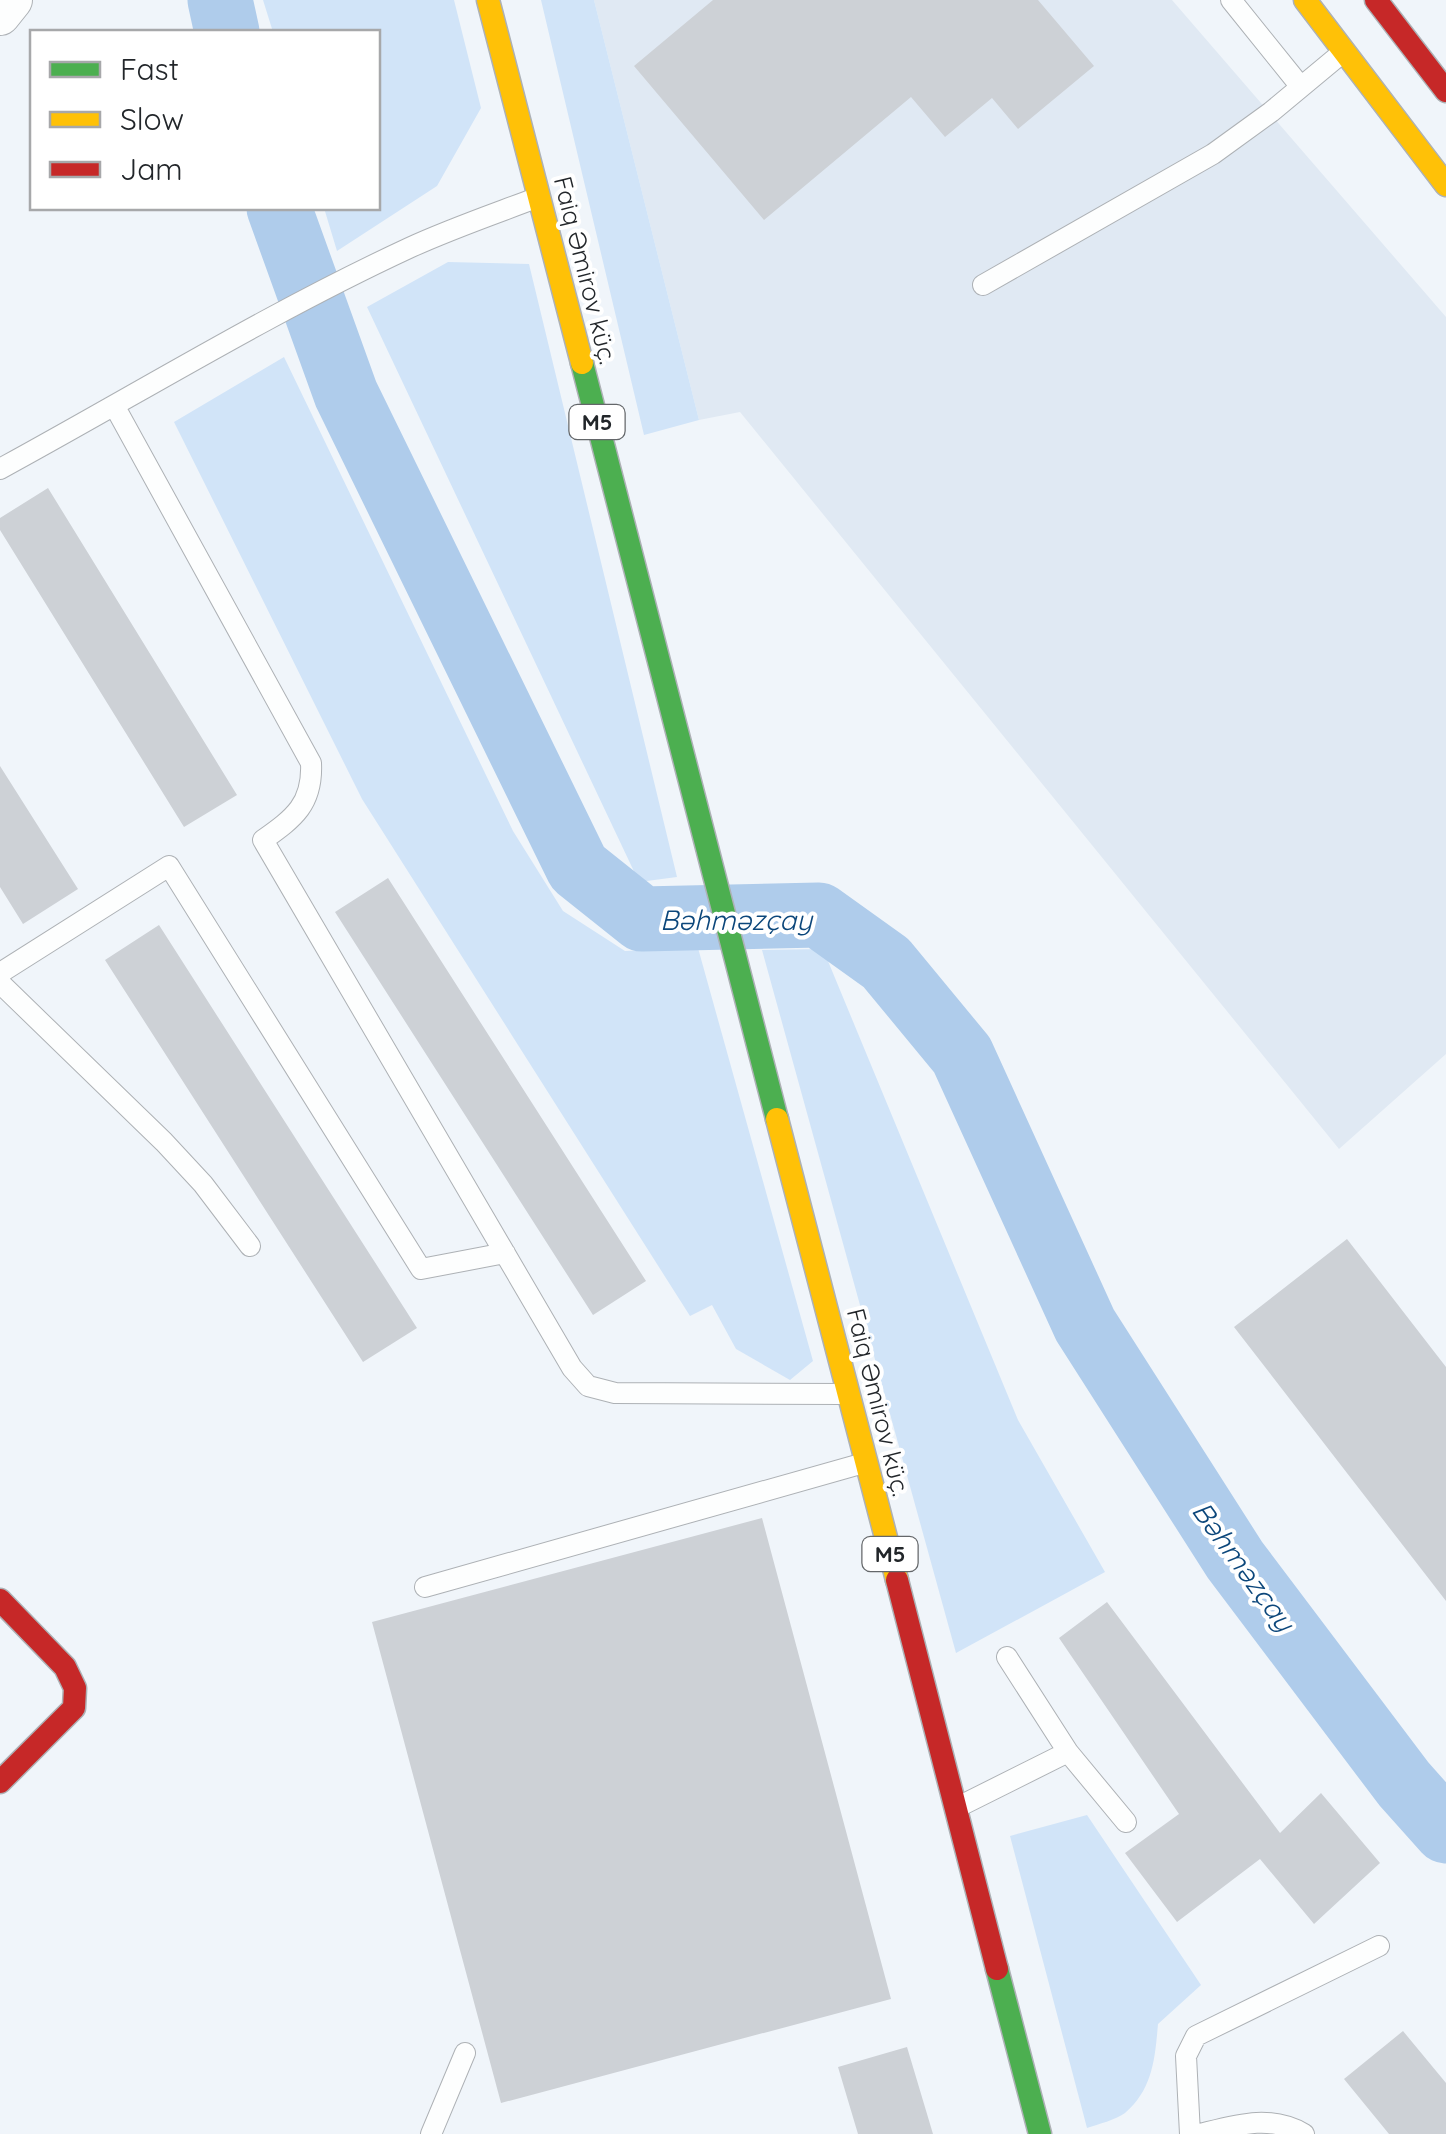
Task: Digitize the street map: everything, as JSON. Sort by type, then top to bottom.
[{"type":"main road","name":"Faiq Əmirov küç.","points":[[488,0],[1040,2134]]},
{"type":"main road","points":[[1304,0],[1446,185]]},
{"type":"main road","points":[[1376,0],[1446,91]]},
{"type":"main road","points":[[0,1600],[65,1667],[76,1688],[74,1708],[0,1782]]},
{"type":"street","points":[[0,15],[12,0]]},
{"type":"lane","points":[[1231,0],[1301,87]]},
{"type":"lane","points":[[983,285],[1213,154],[1343,51]]},
{"type":"lane","points":[[0,469],[268,320],[411,247],[538,197]]},
{"type":"lane","points":[[115,407],[311,763],[312,785],[295,817],[264,840],[572,1368],[588,1386],[615,1393],[849,1394]]},
{"type":"lane","points":[[0,973],[169,866],[421,1268],[505,1253]]},
{"type":"lane","points":[[0,983],[164,1142],[250,1246]]},
{"type":"lane","points":[[425,1587],[866,1463]]},
{"type":"lane","points":[[1007,1657],[1068,1752],[1126,1822]]},
{"type":"lane","points":[[956,1808],[1068,1752]]},
{"type":"lane","points":[[1190,2134],[1186,2056],[1196,2036],[1379,1946]]},
{"type":"lane","points":[[431,2134],[465,2053]]},
{"type":"lane","points":[[1200,2134],[1250,2122],[1290,2126],[1304,2134]]},
{"type":"shaded area","points":[[263,0],[454,0],[481,108],[437,186],[337,251],[325,210],[380,210],[380,30],[272,30]]},
{"type":"shaded area","points":[[541,0],[594,0],[699,420],[644,435]]},
{"type":"shaded area","points":[[594,0],[1172,0],[1446,317],[1446,1054],[1339,1149],[740,412],[699,420]]},
{"type":"shaded area","points":[[448,262],[529,264],[677,877],[639,882],[367,307]]},
{"type":"shaded area","points":[[284,357],[513,831],[563,911],[625,951],[698,948],[813,1361],[790,1380],[736,1349],[712,1305],[690,1316],[362,799],[174,422]]},
{"type":"shaded area","points":[[823,949],[1018,1420],[1105,1572],[956,1653],[762,950]]},
{"type":"shaded area","points":[[1087,1815],[1201,1985],[1158,2024],[1151,2072],[1142,2094],[1125,2113],[1087,2128],[1010,1836]]},
{"type":"building","points":[[713,0],[1038,0],[1094,66],[1018,129],[992,98],[945,137],[911,97],[764,220],[634,66]]},
{"type":"building","points":[[48,488],[237,795],[184,827],[0,530],[0,518]]},
{"type":"building","points":[[0,766],[78,889],[23,924],[0,887]]},
{"type":"building","points":[[388,878],[646,1281],[593,1315],[335,912]]},
{"type":"building","points":[[159,925],[417,1328],[363,1362],[105,960]]},
{"type":"building","points":[[1347,1239],[1446,1367],[1446,1601],[1234,1327]]},
{"type":"building","points":[[762,1518],[891,1999],[501,2103],[372,1622]]},
{"type":"building","points":[[1107,1602],[1280,1833],[1321,1793],[1380,1863],[1314,1924],[1260,1859],[1177,1922],[1125,1853],[1179,1814],[1059,1638]]},
{"type":"building","points":[[1403,2031],[1446,2083],[1446,2134],[1389,2134],[1344,2079]]},
{"type":"building","points":[[907,2047],[933,2134],[858,2134],[838,2067]]},
{"type":"waterway","name":"Bəhməzçay","points":[[220,0],[227,30]]},
{"type":"waterway","name":"Bəhməzçay","points":[[280,210],[346,394],[578,868],[642,919],[819,915],[886,963],[962,1055],[1085,1325],[1235,1560],[1404,1784],[1446,1831]]},
{"type":"traffic: fast","points":[[582,363],[777,1119]]},
{"type":"traffic: fast","points":[[997,1969],[1040,2134]]},
{"type":"traffic: slow","points":[[488,0],[582,363]]},
{"type":"traffic: slow","points":[[1305,0],[1446,185]]},
{"type":"traffic: slow","points":[[777,1119],[897,1580]]},
{"type":"traffic: jam","points":[[1376,0],[1446,91]]},
{"type":"traffic: jam","points":[[897,1580],[997,1969]]},
{"type":"traffic: jam","points":[[0,1600],[65,1667],[75,1688],[74,1708],[0,1782]]}]
